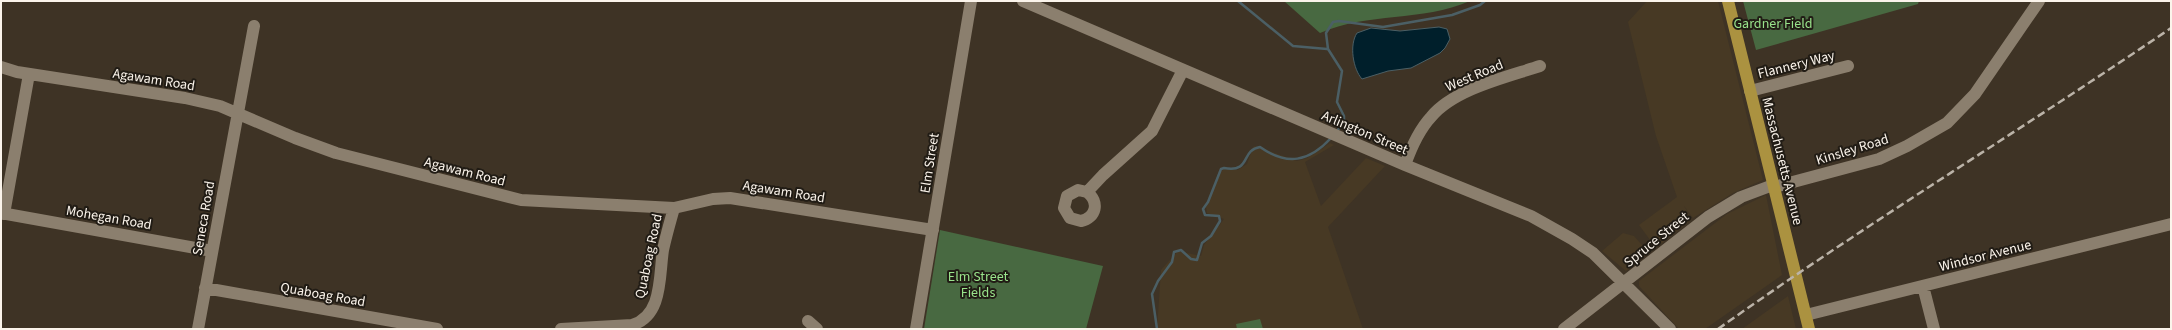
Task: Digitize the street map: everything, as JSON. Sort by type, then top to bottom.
[{"type":"main road","name":"Massachusetts Avenue","points":[[1728,1],[1809,329]]},
{"type":"street","name":"Elm Street","points":[[916,329],[970,1]]},
{"type":"street","name":"Arlington Street","points":[[1023,1],[1405,165],[1531,216],[1593,253],[1670,329]]},
{"type":"street","name":"Kinsley Road","points":[[1774,186],[1879,159],[1914,143],[1947,123],[1975,94],[2039,1]]},
{"type":"street","name":"Seneca Road","points":[[198,329],[254,26]]},
{"type":"street","name":"West Road","points":[[1405,165],[1421,130],[1431,116],[1449,101],[1469,91],[1540,66]]},
{"type":"street","name":"Flannery Way","points":[[1750,91],[1848,66]]},
{"type":"street","name":"Agawam Road","points":[[1,67],[29,74],[185,98],[237,112],[295,138],[336,153],[508,198],[535,202],[674,208],[713,198],[730,198],[933,230]]},
{"type":"street","points":[[1087,192],[1103,175],[1152,131],[1183,70]]},
{"type":"street","points":[[2,214],[29,74]]},
{"type":"street","name":"Spruce Street","points":[[1564,329],[1714,213],[1741,198],[1774,186]]},
{"type":"street","name":"Quaboag Road","points":[[561,329],[632,325],[639,323],[647,316],[658,295],[663,250],[674,208]]},
{"type":"street","name":"Mohegan Road","points":[[2,214],[212,251]]},
{"type":"street","name":"Windsor Avenue","points":[[1806,315],[2171,224]]},
{"type":"street","points":[[1924,286],[1934,329]]},
{"type":"street","name":"Quaboag Road","points":[[205,288],[437,329]]},
{"type":"shaded area","points":[[1647,1],[1718,1],[1763,180],[1733,193],[1693,218],[1684,206],[1692,219],[1656,248],[1639,225],[1677,197],[1656,136],[1628,22]]},
{"type":"shaded area","points":[[1330,143],[1334,145],[1305,162],[1321,206],[1366,158],[1385,166],[1328,227],[1363,329],[1157,329],[1161,270],[1178,251],[1201,256],[1204,245],[1224,219],[1207,213],[1206,207],[1218,174],[1224,169],[1238,170],[1247,164],[1253,147],[1255,146],[1297,161],[1307,158]]},
{"type":"shaded area","points":[[1766,195],[1782,275],[1705,329],[1679,329],[1639,286],[1639,281],[1727,214]]},
{"type":"shaded area","points":[[1623,233],[1634,236],[1649,253],[1626,271],[1602,251]]},
{"type":"shaded area","points":[[1788,296],[1796,329],[1742,329]]},
{"type":"green space","points":[[1284,1],[1470,1],[1452,8],[1433,12],[1376,19],[1338,26],[1320,33]]},
{"type":"green space","name":"Gardner Field","points":[[1743,1],[1919,1],[1918,4],[1756,50]]},
{"type":"green space","name":"Elm Street Fields","points":[[940,230],[1103,266],[1086,329],[924,329]]},
{"type":"green space","points":[[1260,319],[1263,329],[1237,329],[1236,324]]},
{"type":"water","points":[[1439,27],[1447,29],[1450,39],[1440,53],[1411,68],[1388,71],[1362,79],[1359,75],[1353,57],[1353,44],[1357,33],[1371,28],[1400,31]]},
{"type":"waterway","points":[[1238,1],[1293,46],[1327,49]]},
{"type":"waterway","points":[[1337,131],[1344,122],[1344,116],[1337,102],[1342,71],[1328,49],[1326,33],[1333,22],[1339,21],[1383,27],[1452,15],[1480,5],[1485,1]]},
{"type":"waterway","points":[[1157,329],[1152,294],[1158,281],[1172,262],[1174,252],[1181,250],[1191,259],[1197,260],[1202,243],[1211,236],[1220,221],[1219,216],[1205,215],[1203,209],[1208,202],[1221,169],[1233,169],[1239,167],[1250,152],[1260,147],[1279,157],[1297,159],[1314,152],[1331,138]]},
{"type":"railway","points":[[1718,329],[1830,252],[2171,28]]}]
